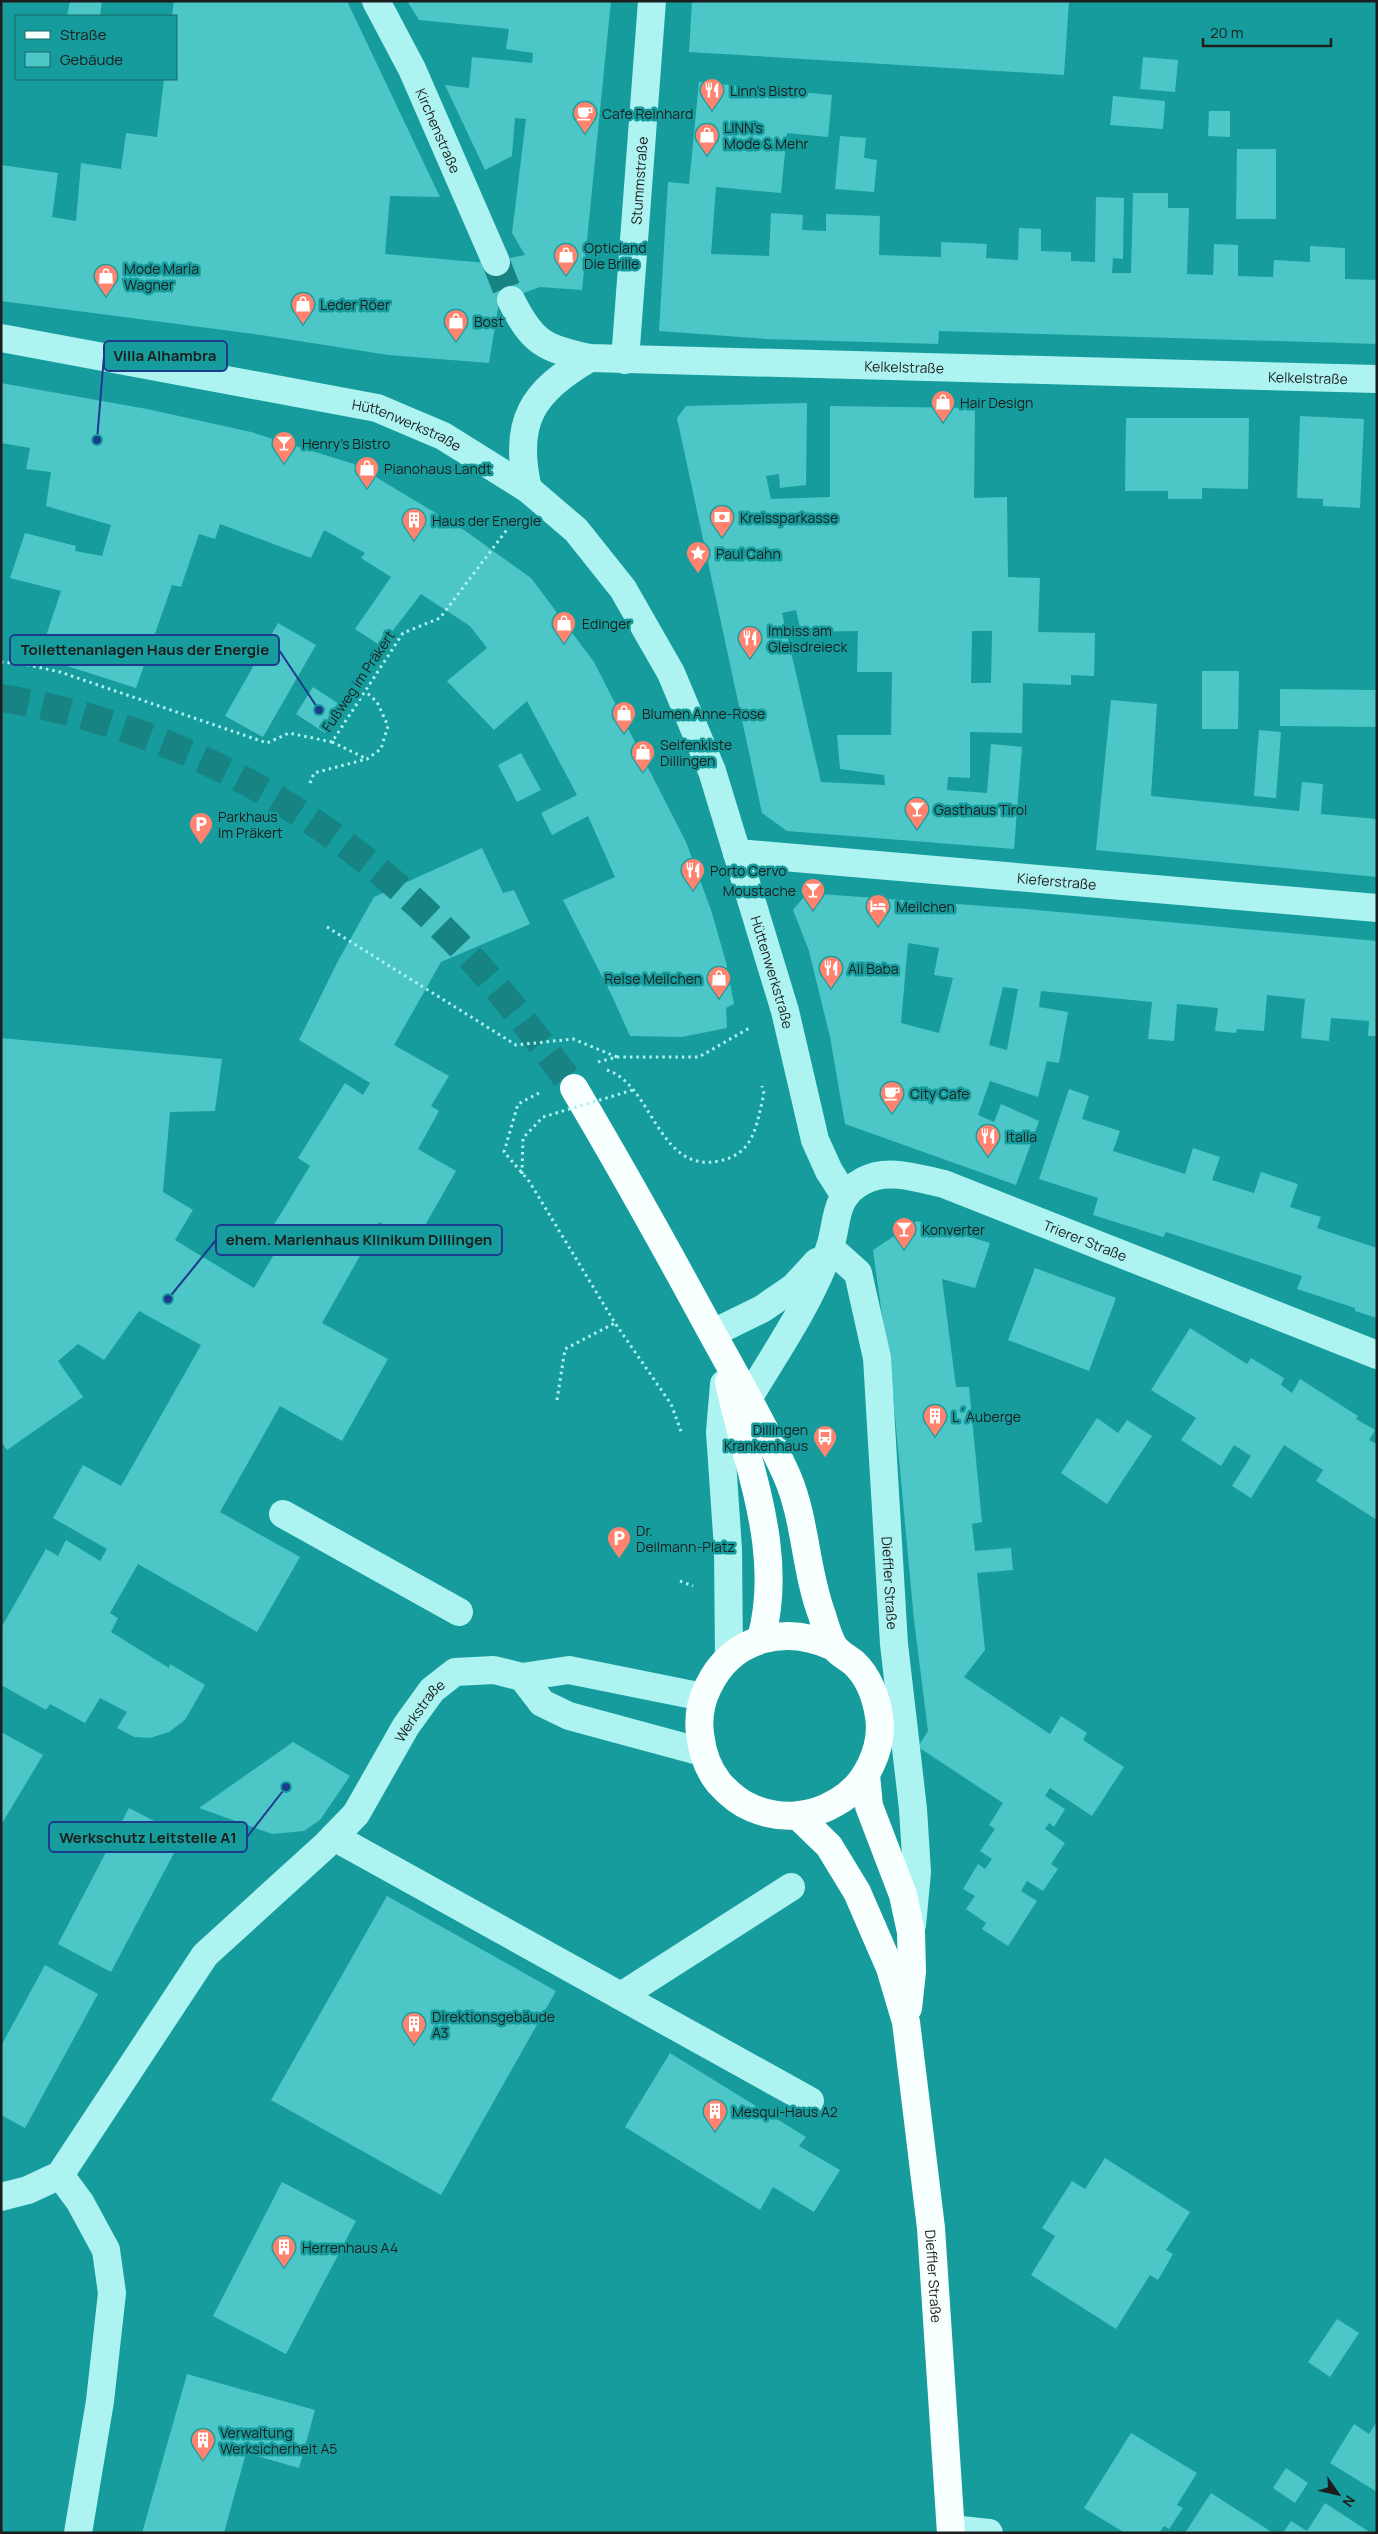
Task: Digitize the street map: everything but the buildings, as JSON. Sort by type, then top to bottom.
[{"type":"main road","points":[[574,1088],[642,1202],[713,1333],[741,1402],[764,1526],[770,1586],[767,1618],[761,1639]]},
{"type":"main road","points":[[713,1333],[741,1402],[788,1479],[801,1521],[820,1611],[834,1647]]},
{"type":"main road","points":[[798,1636],[817,1639],[834,1647],[857,1665],[873,1690],[880,1718],[878,1748],[866,1775],[856,1788],[843,1799],[814,1813],[798,1816],[774,1815],[750,1808],[736,1799],[713,1775],[702,1752],[698,1724],[703,1697],[713,1676],[729,1658],[744,1647],[761,1639],[798,1636]]},
{"type":"main road","name":"Dieffler Straße","points":[[866,1775],[869,1806],[903,1895],[911,1932],[912,1972],[906,2022]]},
{"type":"main road","name":"Dieffler Straße","points":[[798,1816],[828,1846],[857,1892],[890,1968],[906,2022],[931,2228],[951,2531]]},
{"type":"street","name":"Kirchenstraße","points":[[376,1],[412,70],[496,262]]},
{"type":"street","name":"Stummstraße","points":[[625,360],[652,1]]},
{"type":"street","points":[[510,300],[522,322],[536,339],[559,351],[590,358]]},
{"type":"street","name":"Hüttenwerkstraße","points":[[1,338],[378,408],[444,436],[531,491],[576,530],[623,589],[671,673],[712,771],[786,1011],[815,1140],[829,1170],[846,1196]]},
{"type":"street","name":"Kelkelstraße","points":[[590,358],[1377,379]]},
{"type":"street","points":[[531,491],[524,471],[523,449],[524,431],[529,413],[538,398],[550,385],[564,373],[590,358]]},
{"type":"street","name":"Kieferstraße","points":[[737,853],[1377,908]]},
{"type":"street","name":"Trierer Straße","points":[[741,1402],[811,1293],[830,1248],[835,1214],[846,1196],[863,1180],[894,1173],[944,1184],[1377,1355]]},
{"type":"street","points":[[713,1333],[762,1309],[794,1288],[830,1248]]},
{"type":"street","name":"Dieffler Straße","points":[[830,1248],[858,1272],[877,1358],[894,1644],[913,1809],[917,1872],[911,1932]]},
{"type":"street","points":[[726,1367],[720,1432],[728,1559],[729,1658]]},
{"type":"street","points":[[283,1514],[459,1612]]},
{"type":"street","name":"Werkstraße","points":[[60,2175],[205,1955],[334,1837],[356,1814],[406,1726],[432,1690],[455,1672],[494,1670],[522,1677],[569,1670],[703,1697]]},
{"type":"street","points":[[522,1677],[542,1703],[569,1716],[702,1752]]},
{"type":"street","points":[[334,1837],[810,2101]]},
{"type":"street","points":[[621,1996],[791,1887]]},
{"type":"street","points":[[1,2196],[28,2190],[60,2175],[80,2202],[106,2250],[112,2293],[100,2402],[78,2533]]},
{"type":"street","points":[[951,2531],[989,2533]]},
{"type":"path","name":"Fußweg im Präkert","points":[[1,662],[24,664],[60,672],[267,743],[289,733],[332,742],[403,633],[440,618],[531,491]]},
{"type":"path","points":[[310,783],[314,773],[367,759],[381,749],[388,726],[377,702],[365,691]]},
{"type":"path","points":[[332,742],[367,759]]},
{"type":"path","points":[[327,927],[516,1045],[573,1038],[617,1057]]},
{"type":"path","points":[[595,1062],[617,1057],[699,1057],[755,1025]]},
{"type":"path","points":[[522,1174],[523,1138],[543,1117],[633,1090]]},
{"type":"path","points":[[557,1400],[565,1349],[615,1323]]},
{"type":"tunnel","points":[[496,262],[511,300]]},
{"type":"tunnel","points":[[1,698],[65,711],[127,729],[187,753],[245,781],[300,813],[352,850],[403,891],[450,936],[500,991],[574,1088]]},
{"type":"place","name":"Linn's Bistro","points":[[712,111]]},
{"type":"place","name":"Cafe Reinhard","points":[[585,134]]},
{"type":"place","name":"LINN’s Mode & Mehr","points":[[707,156]]},
{"type":"place","name":"Opticland Die Brille","points":[[566,276]]},
{"type":"place","name":"Mode Maria Wagner","points":[[106,297]]},
{"type":"place","name":"Leder Röer","points":[[303,325]]},
{"type":"place","name":"Bost","points":[[456,342]]},
{"type":"place","name":"Hair Design","points":[[943,423]]},
{"type":"place","name":"Villa Alhambra","points":[[97,440]]},
{"type":"place","name":"Henry's Bistro","points":[[284,464]]},
{"type":"place","name":"Pianohaus Landt","points":[[367,489]]},
{"type":"place","name":"Kreissparkasse","points":[[722,538]]},
{"type":"place","name":"Haus der Energie","points":[[414,541]]},
{"type":"place","name":"Paul Cahn","points":[[698,574]]},
{"type":"place","name":"Edinger","points":[[564,644]]},
{"type":"place","name":"Imbiss am Gleisdreieck","points":[[750,659]]},
{"type":"place","name":"Toilettenanlagen Haus der Energie","points":[[319,710]]},
{"type":"place","name":"Blumen Anne-Rose","points":[[624,734]]},
{"type":"place","name":"Seifenkiste Dillingen","points":[[643,773]]},
{"type":"place","name":"Gasthaus Tirol","points":[[917,830]]},
{"type":"place","name":"Parkhaus im Präkert","points":[[201,845]]},
{"type":"place","name":"Porto Cervo","points":[[693,891]]},
{"type":"place","name":"Moustache","points":[[813,911]]},
{"type":"place","name":"Meilchen","points":[[878,927]]},
{"type":"place","name":"Ali Baba","points":[[831,989]]},
{"type":"place","name":"Reise Meilchen","points":[[719,999]]},
{"type":"place","name":"City Cafe","points":[[892,1114]]},
{"type":"place","name":"Italia","points":[[988,1157]]},
{"type":"place","name":"Konverter","points":[[904,1250]]},
{"type":"place","name":"ehem. Marienhaus Klinikum Dillingen","points":[[168,1299]]},
{"type":"place","name":"L´Auberge","points":[[935,1437]]},
{"type":"place","name":"Dillingen Krankenhaus","points":[[825,1458]]},
{"type":"place","name":"Dr. Deilmann-Platz","points":[[619,1559]]},
{"type":"place","name":"Werkschutz Leitstelle A1","points":[[286,1787]]},
{"type":"place","name":"Direktionsgebäude A3","points":[[414,2045]]},
{"type":"place","name":"Mesqui-Haus A2","points":[[715,2132]]},
{"type":"place","name":"Herrenhaus A4","points":[[284,2268]]},
{"type":"place","name":"Verwaltung Werksicherheit A5","points":[[203,2461]]}]
